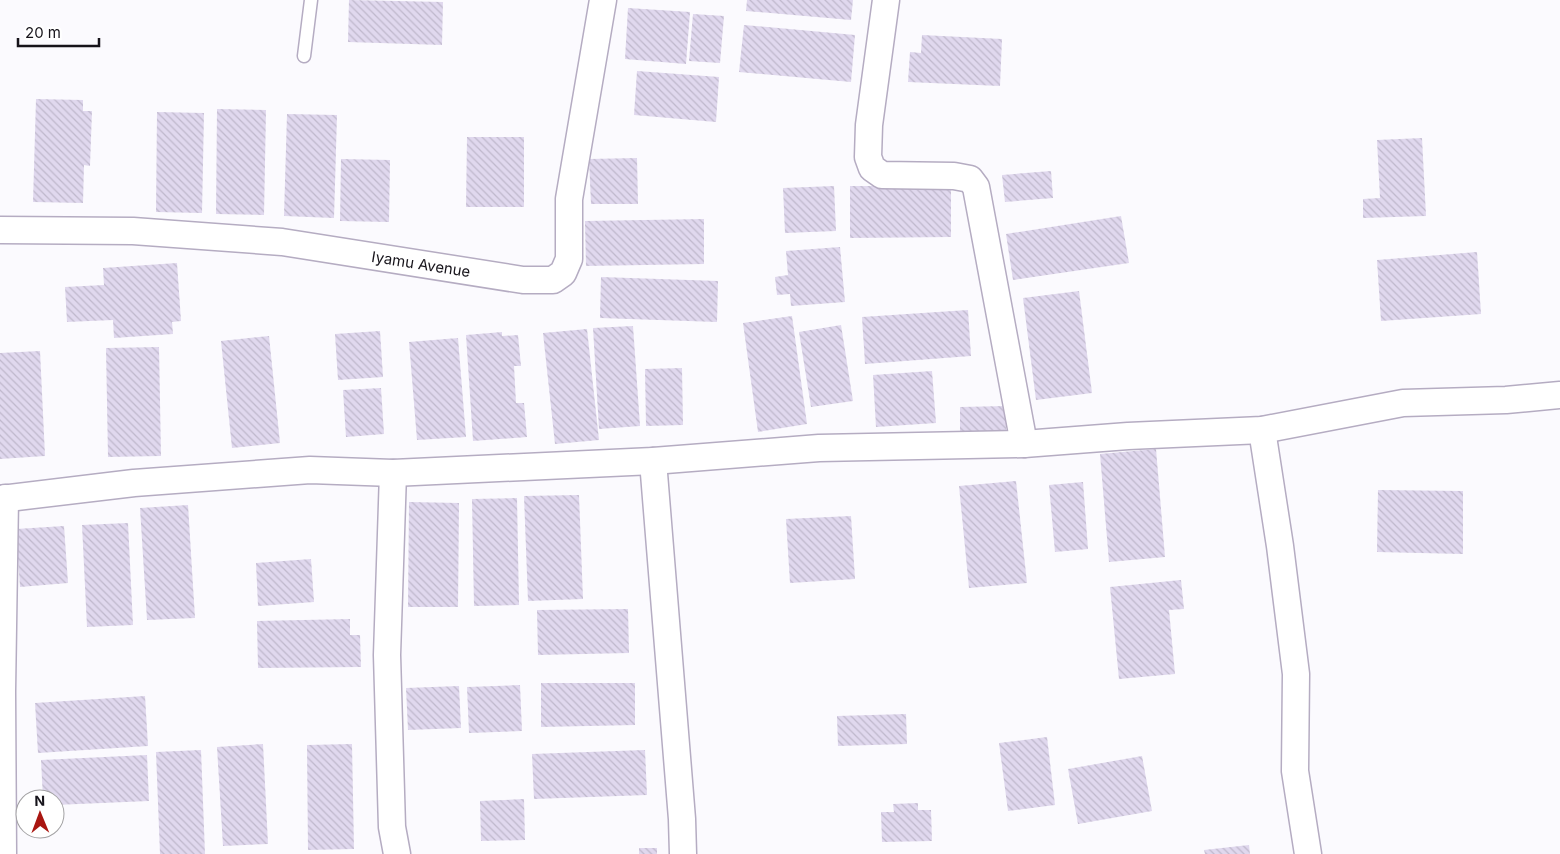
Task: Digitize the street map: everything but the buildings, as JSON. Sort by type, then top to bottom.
[{"type":"street","name":"Iyamu Avenue","points":[[0,230],[133,231],[282,242],[523,280],[553,280],[563,273],[569,259],[569,199],[603,0]]},
{"type":"street","points":[[886,0],[869,125],[868,157],[872,168],[882,175],[954,176],[970,179],[976,187],[1024,444]]},
{"type":"street","points":[[3,854],[3,498],[134,483],[300,471],[393,473],[653,461],[819,448],[1024,444],[1128,436],[1262,430],[1403,403],[1506,400],[1560,395]]},
{"type":"street","points":[[1262,430],[1280,546],[1296,674],[1295,771],[1308,854]]},
{"type":"street","points":[[653,461],[682,819],[683,854]]},
{"type":"street","points":[[393,473],[387,655],[392,827],[397,854]]},
{"type":"lane","points":[[304,56],[311,0]]}]
